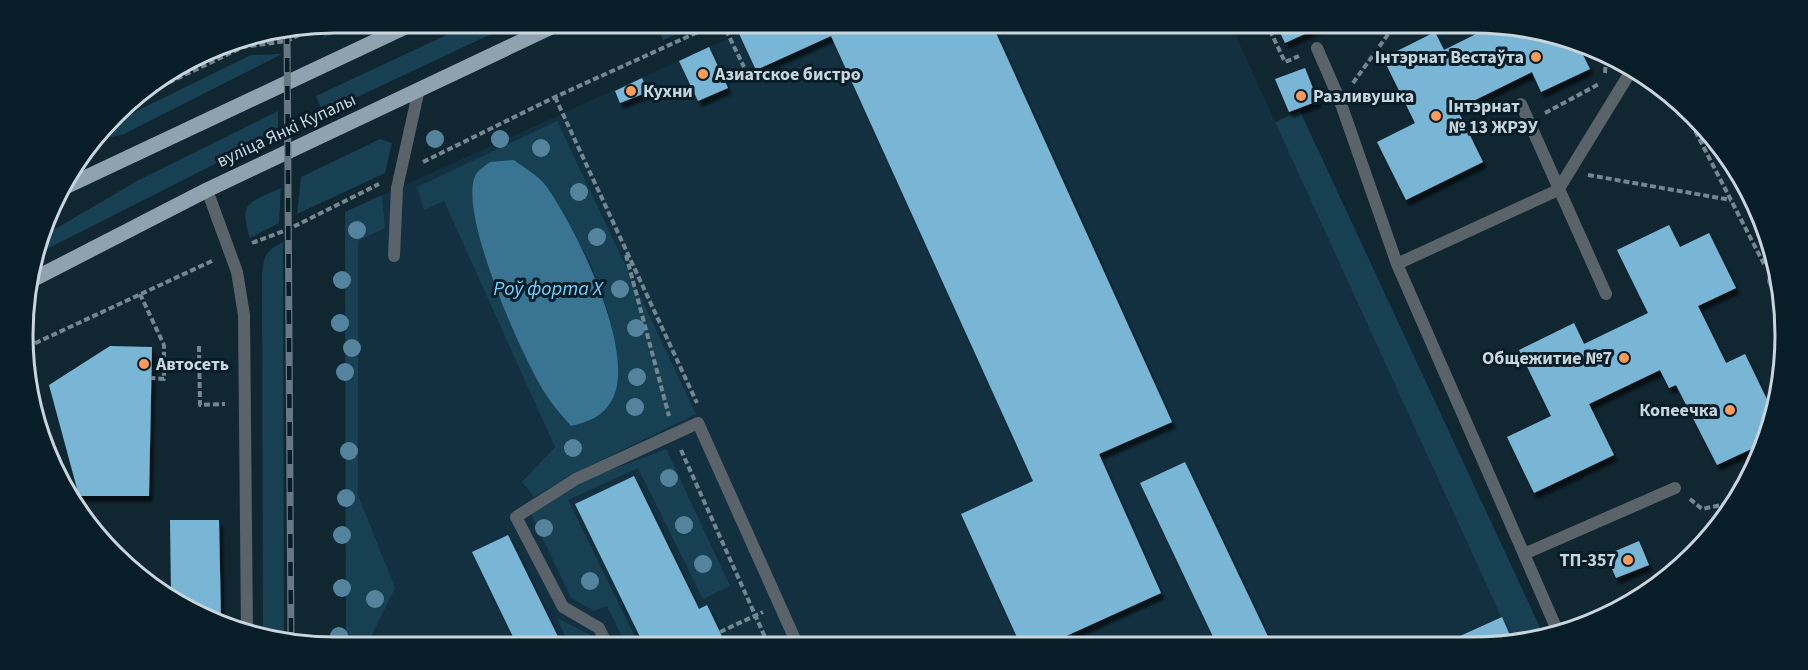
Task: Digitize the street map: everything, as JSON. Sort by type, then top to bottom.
[{"type":"main road","points":[[74,183],[393,33]]},
{"type":"main road","name":"вуліца Янкі Купалы","points":[[39,275],[207,190],[539,33]]},
{"type":"lane","points":[[1317,48],[1340,101],[1397,264],[1555,626]]},
{"type":"lane","points":[[1397,264],[1558,190],[1628,76]]},
{"type":"lane","points":[[394,256],[400,173],[419,89]]},
{"type":"lane","points":[[1521,104],[1606,294]]},
{"type":"lane","points":[[207,190],[237,272],[244,315],[247,624]]},
{"type":"lane","points":[[603,637],[598,628],[563,607],[516,517],[576,479],[675,436],[698,423],[794,637]]},
{"type":"lane","points":[[1524,554],[1675,488]]},
{"type":"path","points":[[252,243],[289,229],[555,97],[697,33]]},
{"type":"path","points":[[727,33],[744,67]]},
{"type":"path","points":[[1271,33],[1285,62],[1317,48]]},
{"type":"path","points":[[1340,101],[1389,33]]},
{"type":"path","points":[[245,47],[287,41],[297,36]]},
{"type":"path","points":[[171,82],[240,48]]},
{"type":"path","points":[[1529,122],[1605,81],[1606,63]]},
{"type":"path","points":[[555,97],[698,406]]},
{"type":"path","points":[[1695,130],[1767,265]]},
{"type":"path","points":[[1570,172],[1731,200]]},
{"type":"path","points":[[624,245],[648,345],[675,436],[765,637]]},
{"type":"path","points":[[33,344],[220,257]]},
{"type":"path","points":[[140,294],[164,345],[164,379],[151,378]]},
{"type":"path","points":[[199,346],[200,405],[227,404],[227,416]]},
{"type":"path","points":[[1675,488],[1702,509],[1723,505]]},
{"type":"path","points":[[720,632],[779,604]]},
{"type":"shaded area","points":[[327,33],[336,33],[321,39]]},
{"type":"shaded area","points":[[451,33],[494,33],[323,113],[316,96]]},
{"type":"shaded area","points":[[660,33],[679,33],[663,40]]},
{"type":"shaded area","points":[[739,33],[1235,33],[1509,634],[1473,637],[346,637],[345,212]]},
{"type":"shaded area","points":[[282,54],[124,134],[108,136],[127,116],[251,55]]},
{"type":"shaded area","points":[[278,111],[278,132],[45,250],[52,231],[137,181]]},
{"type":"shaded area","points":[[1300,111],[1541,629],[1509,634],[1275,122]]},
{"type":"shaded area","points":[[557,121],[696,414],[569,476],[534,497],[522,482],[555,447],[444,201],[424,210],[417,187]],"holes":[[[545,185],[591,264],[610,318]]]},
{"type":"shaded area","points":[[380,139],[392,143],[385,173],[297,214],[301,177]]},
{"type":"shaded area","points":[[281,188],[279,223],[250,238],[245,216],[249,204]]},
{"type":"shaded area","points":[[382,195],[385,228],[358,241],[358,495],[395,588],[371,637],[346,637],[345,212]]},
{"type":"shaded area","points":[[283,242],[284,632],[263,628],[262,277],[266,255],[272,248]]},
{"type":"shaded area","points":[[666,449],[730,586],[703,599],[638,468],[568,500],[635,637],[622,637],[607,606],[594,611],[571,598],[531,514],[579,482]]},
{"type":"shaded area","points":[[557,618],[591,637],[566,637]]},
{"type":"water","name":"Роў форта X","points":[[514,160],[543,182],[572,230],[600,290],[617,352],[618,379],[612,400],[599,415],[571,426],[548,397],[522,350],[495,284],[475,219],[472,192],[476,174],[490,162]]},
{"type":"building","points":[[739,33],[996,33],[1172,422],[1099,454],[1161,593],[1064,637],[1017,637],[961,514],[1033,481],[831,36],[756,70]]},
{"type":"building","points":[[1280,33],[1307,33],[1285,43]]},
{"type":"building","name":"Інтэрнат № 13 ЖРЭУ","points":[[1433,33],[1436,33],[1444,50],[1478,33],[1512,36],[1551,43],[1582,54],[1590,69],[1541,92],[1532,72],[1457,109],[1483,162],[1406,200],[1377,142],[1415,123],[1383,58]]},
{"type":"building","name":"Азиатское бистро","points":[[709,47],[728,88],[698,101],[679,61]]},
{"type":"building","points":[[1305,68],[1318,101],[1289,112],[1275,79]]},
{"type":"building","name":"Кухни","points":[[642,78],[648,92],[620,103],[615,91]]},
{"type":"building","name":"Общежитие №7","points":[[1669,225],[1680,247],[1709,233],[1736,288],[1698,306],[1726,363],[1745,354],[1768,401],[1759,432],[1753,448],[1717,465],[1676,385],[1669,388],[1660,370],[1589,404],[1614,455],[1534,493],[1507,437],[1551,416],[1519,350],[1574,323],[1584,344],[1648,313],[1617,250]]},
{"type":"building","points":[[110,346],[152,347],[149,496],[79,496],[49,385]]},
{"type":"building","points":[[1185,462],[1268,637],[1213,637],[1140,483]]},
{"type":"building","points":[[634,476],[699,609],[707,605],[722,637],[640,637],[575,504]]},
{"type":"building","points":[[170,520],[219,520],[221,615],[171,589]]},
{"type":"building","points":[[508,535],[558,637],[513,637],[472,552]]},
{"type":"building","name":"ТП-357","points":[[1639,541],[1649,565],[1616,578],[1606,555]]},
{"type":"building","points":[[1502,617],[1509,634],[1493,636],[1458,637]]},
{"type":"railway","points":[[287,37],[291,633]]},
{"type":"place","name":"Інтэрнат Вестаўта","points":[[1536,57]]},
{"type":"place","name":"Азиатское бистро","points":[[703,74]]},
{"type":"place","name":"Кухни","points":[[631,91]]},
{"type":"place","name":"Разливушка","points":[[1301,96]]},
{"type":"place","name":"Інтэрнат № 13 ЖРЭУ","points":[[1436,116]]},
{"type":"place","name":"Общежитие №7","points":[[1624,358]]},
{"type":"place","name":"Автосеть","points":[[144,364]]},
{"type":"place","name":"Копеечка","points":[[1730,410]]},
{"type":"place","name":"ТП-357","points":[[1628,560]]}]
